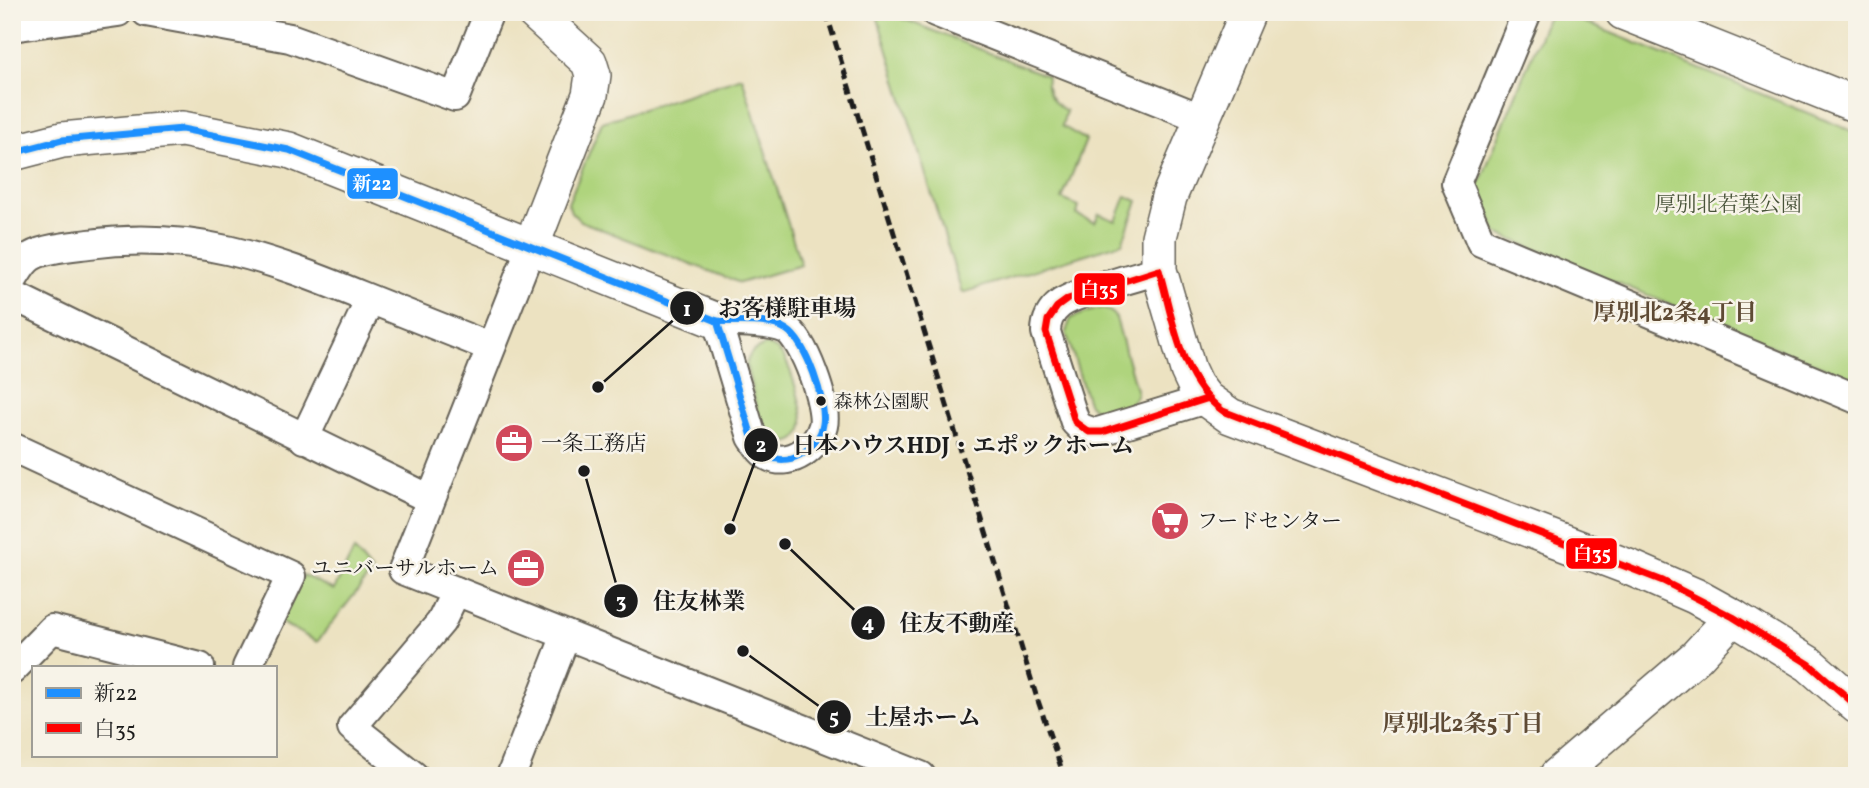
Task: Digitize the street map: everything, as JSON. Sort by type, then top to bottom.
[{"type":"street","points":[[12,27],[118,12]]},
{"type":"street","points":[[146,12],[290,38],[455,97],[489,12]]},
{"type":"street","points":[[534,12],[589,62],[593,75],[590,95],[403,570],[921,776]]},
{"type":"street","points":[[935,12],[1201,118]]},
{"type":"street","points":[[1248,12],[1201,118],[1162,219],[1159,237],[1158,270],[1188,370],[1206,399],[1230,415],[1663,581],[1733,617],[1809,664],[1857,706]]},
{"type":"street","points":[[1527,12],[1456,183],[1481,242],[1857,399]]},
{"type":"street","points":[[1623,12],[1857,105]]},
{"type":"street","points":[[12,153],[62,140],[182,129],[289,150],[717,321],[785,329],[797,338],[805,351],[824,415],[818,439],[810,449],[787,459],[771,458],[760,450],[752,437],[717,321]]},
{"type":"street","points":[[12,281],[25,262],[37,254],[106,242],[157,240],[191,243],[244,253],[294,269],[490,347]]},
{"type":"street","points":[[1158,270],[1069,299],[1052,312],[1046,323],[1046,332],[1071,413],[1082,428],[1095,433],[1206,399]]},
{"type":"street","points":[[12,295],[430,499]]},
{"type":"street","points":[[304,439],[370,300]]},
{"type":"street","points":[[12,447],[291,576],[247,666]]},
{"type":"street","points":[[414,776],[352,727],[441,622],[456,591]]},
{"type":"street","points":[[1557,776],[1696,656],[1733,617]]},
{"type":"street","points":[[12,670],[52,629],[196,666]]},
{"type":"street","points":[[511,776],[566,635]]},
{"type":"green space","points":[[876,12],[886,12],[1047,76],[1050,97],[1066,111],[1062,126],[1086,140],[1062,199],[1079,206],[1077,215],[1095,223],[1099,214],[1116,221],[1126,196],[1138,201],[1122,243],[962,293]]},
{"type":"green space","name":"厚別北若葉公園","points":[[1562,13],[1857,133],[1857,381],[1496,233],[1478,187],[1547,18]]},
{"type":"green space","points":[[742,77],[801,265],[740,283],[580,221],[571,212],[568,203],[602,122]]},
{"type":"green space","points":[[1100,308],[1110,311],[1116,318],[1137,393],[1128,406],[1119,412],[1108,414],[1094,410],[1088,403],[1066,332],[1071,318]]},
{"type":"green space","points":[[765,345],[783,356],[799,401],[803,425],[801,433],[791,441],[779,442],[762,430],[746,365],[752,352]]},
{"type":"green space","points":[[354,550],[372,572],[317,642],[278,621],[303,575],[334,590]]},
{"type":"railway","points":[[826,12],[1036,695],[1064,776]]},
{"type":"transit line","name":"新22","points":[[12,153],[62,140],[182,129],[289,150],[717,321]]},
{"type":"transit line","name":"白35","points":[[1206,399],[1103,432],[1089,432],[1075,422],[1046,332],[1048,320],[1057,307],[1068,299],[1159,270],[1174,328],[1188,366],[1208,398],[1223,411],[1663,581],[1733,617],[1809,664],[1857,706]]},
{"type":"transit line","name":"新22","points":[[717,321],[762,322],[780,326],[794,337],[808,359],[822,402],[823,424],[817,440],[796,457],[770,457],[752,437],[717,321]]},
{"type":"place","name":"お客様駐車場","points":[[598,387]]},
{"type":"place","name":"森林公園駅","points":[[821,401]]},
{"type":"place","name":"一条工務店","points":[[514,443]]},
{"type":"place","name":"住友林業","points":[[584,471]]},
{"type":"place","name":"フードセンター","points":[[1170,521]]},
{"type":"place","name":"日本ハウスHDJ・エポックホーム","points":[[730,529]]},
{"type":"place","name":"住友不動産","points":[[785,544]]},
{"type":"place","name":"ユニバーサルホーム","points":[[526,568]]},
{"type":"place","name":"土屋ホーム","points":[[743,651]]},
{"type":"district","name":"厚別北2条4丁目","points":[[1675,312]]},
{"type":"district","name":"厚別北2条5丁目","points":[[1463,723]]}]
